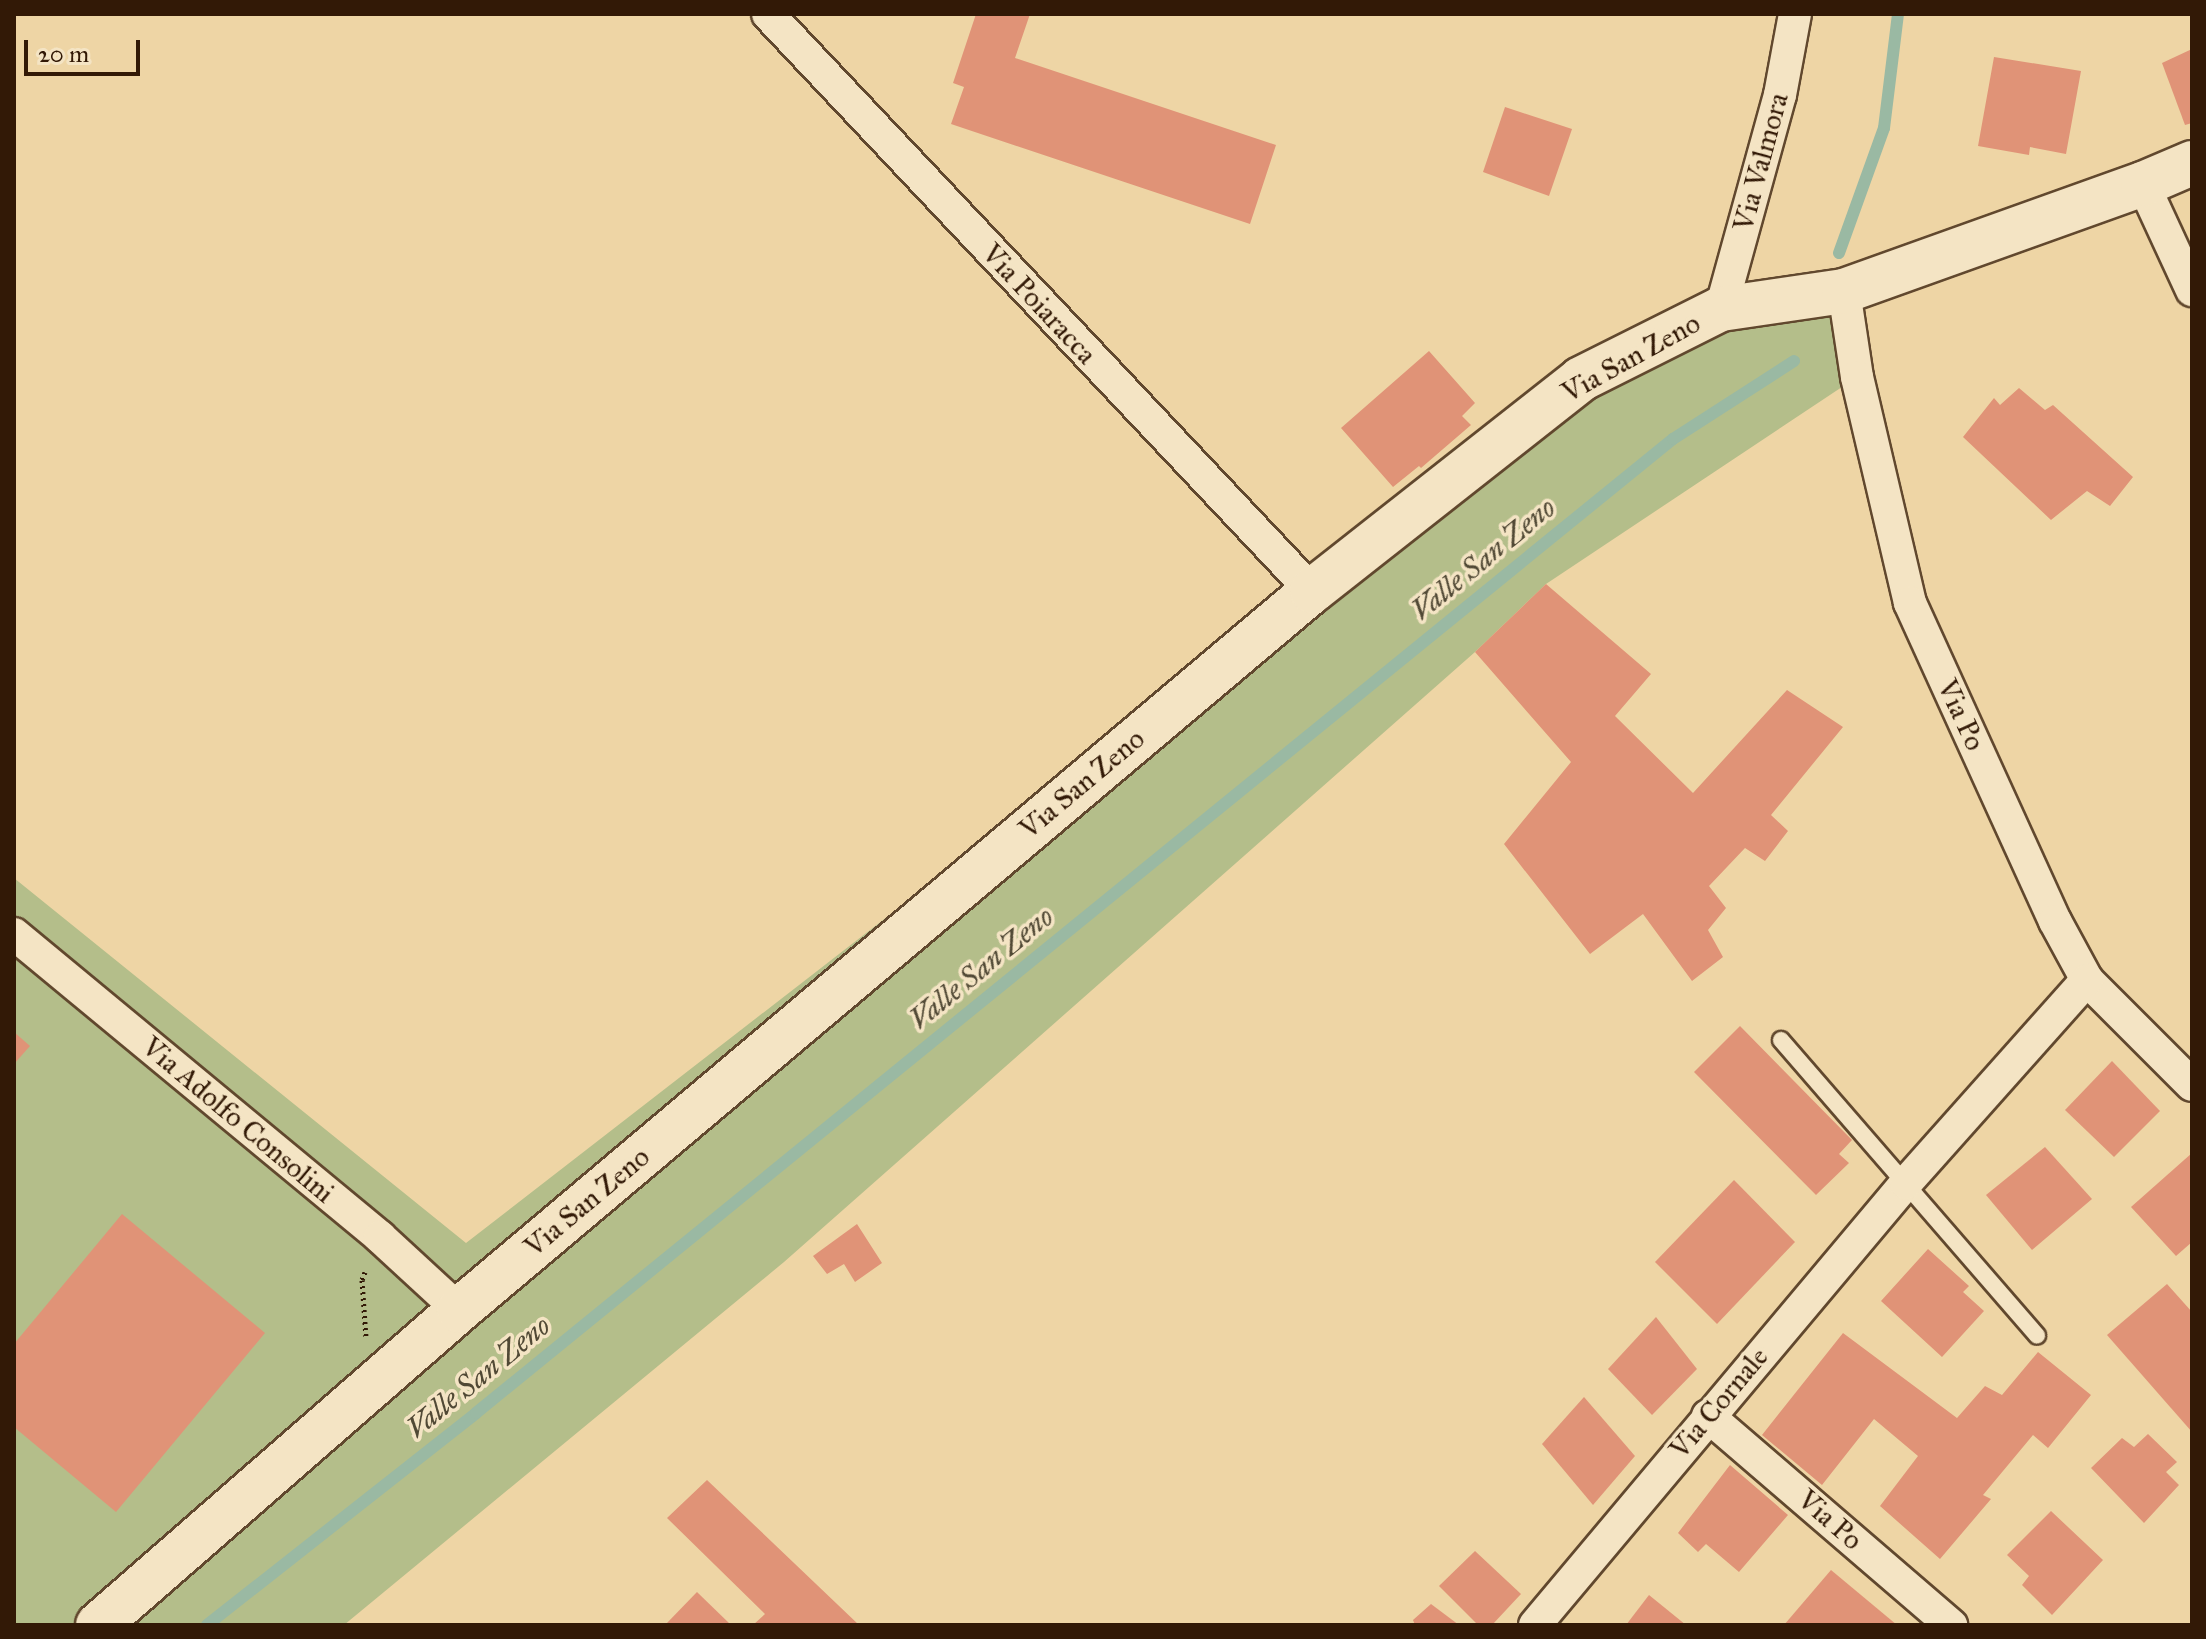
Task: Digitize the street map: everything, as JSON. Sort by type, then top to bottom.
[{"type":"street","name":"Via Poiaracca","points":[[768,14],[1312,591]]},
{"type":"street","name":"Via Valmora","points":[[1721,309],[1780,95],[1795,14]]},
{"type":"street","name":"Via San Zeno","points":[[98,1625],[459,1310],[1312,591],[1581,379],[1721,309],[1844,291],[2143,184],[2192,163]]},
{"type":"street","points":[[2143,184],[2192,290]]},
{"type":"street","name":"Via Po","points":[[1844,291],[1857,377],[1910,603],[2055,921],[2087,980],[2192,1085]]},
{"type":"street","name":"Via Adolfo Consolini","points":[[14,934],[380,1237],[459,1310]]},
{"type":"street","name":"Via Cornale","points":[[1535,1625],[1906,1183],[2087,980]]},
{"type":"street","name":"Via Po","points":[[1708,1416],[1951,1625]]},
{"type":"lane","points":[[1781,1040],[2037,1336]]},
{"type":"green space","points":[[1844,291],[1857,377],[1546,584],[1475,652],[784,1262],[344,1625],[14,1625],[14,878],[466,1243],[1581,379]]},
{"type":"building","points":[[976,14],[1030,14],[1015,58],[1276,145],[1250,224],[951,124],[964,87],[953,83]]},
{"type":"building","points":[[2192,49],[2192,123],[2185,125],[2162,63]]},
{"type":"building","points":[[1994,57],[2081,71],[2066,154],[2030,147],[2029,155],[1978,146]]},
{"type":"building","points":[[1505,107],[1572,129],[1549,196],[1483,172]]},
{"type":"building","points":[[1429,351],[1475,403],[1462,416],[1471,425],[1421,468],[1419,466],[1393,487],[1341,428]]},
{"type":"building","points":[[2019,388],[2045,410],[2053,405],[2133,477],[2110,506],[2087,491],[2051,520],[1963,437],[1994,398],[2000,405]]},
{"type":"building","points":[[1546,584],[1651,674],[1615,716],[1693,793],[1787,690],[1843,727],[1771,815],[1788,831],[1765,861],[1745,848],[1709,886],[1726,908],[1708,930],[1723,957],[1692,981],[1643,914],[1590,954],[1504,844],[1571,762],[1475,652]]},
{"type":"building","points":[[1740,1026],[1852,1140],[1839,1154],[1849,1163],[1816,1195],[1694,1072]]},
{"type":"building","points":[[14,1032],[30,1046],[14,1064]]},
{"type":"building","points":[[2112,1061],[2160,1111],[2114,1157],[2065,1110]]},
{"type":"building","points":[[2045,1147],[2092,1199],[2032,1250],[1986,1195]]},
{"type":"building","points":[[2192,1153],[2192,1242],[2176,1256],[2131,1207]]},
{"type":"building","points":[[1734,1180],[1795,1242],[1717,1324],[1655,1262]]},
{"type":"building","points":[[122,1214],[265,1333],[116,1512],[14,1427],[14,1344]]},
{"type":"building","points":[[857,1224],[882,1263],[855,1282],[844,1264],[827,1274],[813,1256]]},
{"type":"building","points":[[1928,1249],[1969,1286],[1963,1292],[1984,1311],[1942,1357],[1881,1301]]},
{"type":"building","points":[[2167,1284],[2192,1312],[2192,1432],[2107,1335]]},
{"type":"building","points":[[1656,1317],[1697,1369],[1652,1415],[1608,1369]]},
{"type":"building","points":[[1843,1333],[1957,1418],[1985,1386],[2002,1395],[2038,1352],[2091,1395],[2048,1448],[2033,1435],[1983,1495],[1991,1499],[1940,1559],[1880,1506],[1918,1456],[1874,1419],[1822,1485],[1762,1435]]},
{"type":"building","points":[[1584,1397],[1635,1456],[1593,1505],[1542,1444]]},
{"type":"building","points":[[2148,1434],[2177,1462],[2166,1472],[2179,1485],[2144,1523],[2091,1468],[2122,1438],[2134,1447]]},
{"type":"building","points":[[1730,1465],[1788,1515],[1739,1572],[1706,1544],[1698,1552],[1678,1533]]},
{"type":"building","points":[[707,1480],[859,1625],[753,1625],[765,1614],[667,1518]]},
{"type":"building","points":[[2051,1511],[2103,1560],[2052,1615],[2022,1585],[2029,1576],[2007,1555]]},
{"type":"building","points":[[1475,1551],[1521,1594],[1492,1625],[1478,1625],[1439,1586]]},
{"type":"building","points":[[1831,1570],[1897,1625],[1784,1625]]},
{"type":"building","points":[[697,1592],[731,1625],[665,1625]]},
{"type":"building","points":[[1649,1595],[1686,1625],[1626,1625]]},
{"type":"building","points":[[1431,1604],[1459,1625],[1415,1625],[1413,1620]]},
{"type":"waterway","name":"Valle San Zeno","points":[[1839,253],[1884,128],[1898,14]]},
{"type":"waterway","name":"Valle San Zeno","points":[[207,1625],[476,1413],[1673,439],[1794,361]]}]
